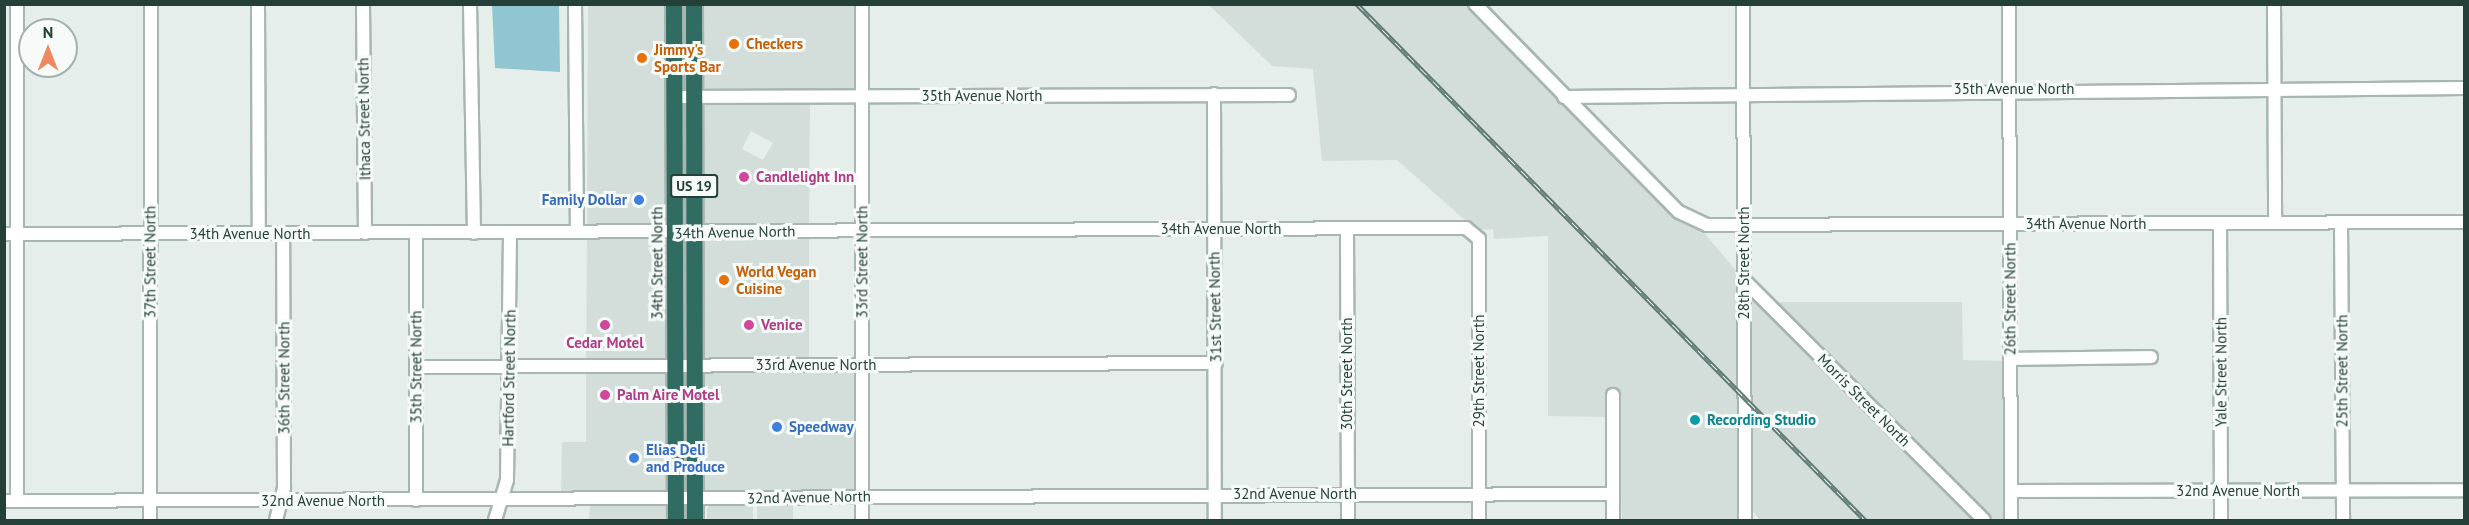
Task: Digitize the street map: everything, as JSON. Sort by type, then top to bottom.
[{"type":"highway","name":"34th Street North","points":[[674,4],[676,520]]},
{"type":"highway","name":"US 19","points":[[694,4],[695,520]]},
{"type":"street","points":[[11,501],[11,234],[17,4]]},
{"type":"street","name":"37th Street North","points":[[150,520],[151,4]]},
{"type":"street","points":[[258,4],[259,234]]},
{"type":"street","name":"Ithaca Street North","points":[[363,4],[365,233]]},
{"type":"street","points":[[470,4],[474,233]]},
{"type":"street","points":[[575,4],[577,232]]},
{"type":"street","name":"33rd Street North","points":[[862,4],[862,520]]},
{"type":"street","points":[[1475,4],[1564,97]]},
{"type":"street","name":"28th Street North","points":[[1743,4],[1745,520]]},
{"type":"street","name":"26th Street North","points":[[2009,4],[2011,520]]},
{"type":"street","points":[[2274,4],[2275,223]]},
{"type":"street","name":"35th Avenue North","points":[[1564,97],[1743,91],[2464,88]]},
{"type":"street","name":"31st Street North","points":[[1214,94],[1215,520]]},
{"type":"street","name":"35th Avenue North","points":[[674,97],[1289,95]]},
{"type":"street","name":"34th Avenue North","points":[[1564,97],[1679,212],[1707,225],[2464,222]]},
{"type":"street","name":"25th Street North","points":[[2341,222],[2343,520]]},
{"type":"street","name":"Yale Street North","points":[[2220,223],[2221,520]]},
{"type":"street","name":"30th Street North","points":[[1347,228],[1348,520]]},
{"type":"street","name":"34th Avenue North","points":[[11,234],[694,233],[862,230],[1467,228]]},
{"type":"street","name":"29th Street North","points":[[1467,228],[1479,239],[1479,520]]},
{"type":"street","name":"35th Street North","points":[[416,233],[416,501]]},
{"type":"street","name":"Hartford Street North","points":[[495,520],[507,480],[510,233]]},
{"type":"street","name":"36th Street North","points":[[276,520],[281,501],[283,234]]},
{"type":"street","name":"Morris Street North","points":[[1744,280],[1984,520]]},
{"type":"street","points":[[2010,359],[2151,357]]},
{"type":"street","name":"33rd Avenue North","points":[[417,368],[1216,363]]},
{"type":"street","points":[[1613,395],[1613,520]]},
{"type":"street","name":"32nd Avenue North","points":[[2011,491],[2464,490]]},
{"type":"street","name":"32nd Avenue North","points":[[11,501],[1613,494]]},
{"type":"shaded area","points":[[588,5],[667,5],[670,228],[587,227]]},
{"type":"shaded area","points":[[703,5],[857,5],[857,91],[704,92]]},
{"type":"shaded area","points":[[1209,5],[1469,5],[1676,216],[1700,228],[1739,274],[1740,520],[1622,520],[1617,390],[1608,390],[1608,417],[1548,416],[1548,236],[1494,239],[1493,229],[1477,231],[1397,160],[1322,161],[1313,69],[1272,66]]},
{"type":"shaded area","points":[[704,102],[810,102],[809,226],[704,228]],"holes":[[[751,131],[773,143],[763,160],[742,149]]]},
{"type":"shaded area","points":[[809,236],[809,360],[705,360],[704,238]]},
{"type":"shaded area","points":[[587,237],[670,238],[671,360],[586,361]]},
{"type":"shaded area","points":[[1748,292],[1977,520],[1760,520],[1749,507]]},
{"type":"shaded area","points":[[1773,302],[1962,302],[1963,360],[2006,361],[2007,520],[1991,520]]},
{"type":"shaded area","points":[[857,370],[857,491],[705,493],[705,371]]},
{"type":"shaded area","points":[[586,371],[671,371],[671,493],[561,494],[562,442],[586,442]]},
{"type":"shaded area","points":[[753,502],[753,520],[707,520],[707,508],[713,504]]},
{"type":"shaded area","points":[[857,502],[793,506],[793,520],[757,520],[757,503]]},
{"type":"shaded area","points":[[671,503],[671,520],[589,520],[590,504]]},
{"type":"water","points":[[492,5],[559,5],[560,72],[495,68]]},
{"type":"railway","points":[[1357,4],[1865,520]]},
{"type":"place","name":"Checkers","points":[[734,44]]},
{"type":"place","name":"Jimmy's Sports Bar","points":[[642,58]]},
{"type":"place","name":"Candlelight Inn","points":[[744,177]]},
{"type":"place","name":"Family Dollar","points":[[639,200]]},
{"type":"place","name":"World Vegan Cuisine","points":[[724,280]]},
{"type":"place","name":"Cedar Motel","points":[[605,325]]},
{"type":"place","name":"Venice","points":[[749,325]]},
{"type":"place","name":"Palm Aire Motel","points":[[605,395]]},
{"type":"place","name":"Recording Studio","points":[[1695,420]]},
{"type":"place","name":"Speedway","points":[[777,427]]},
{"type":"place","name":"Elias Deli and Produce","points":[[634,458]]}]
